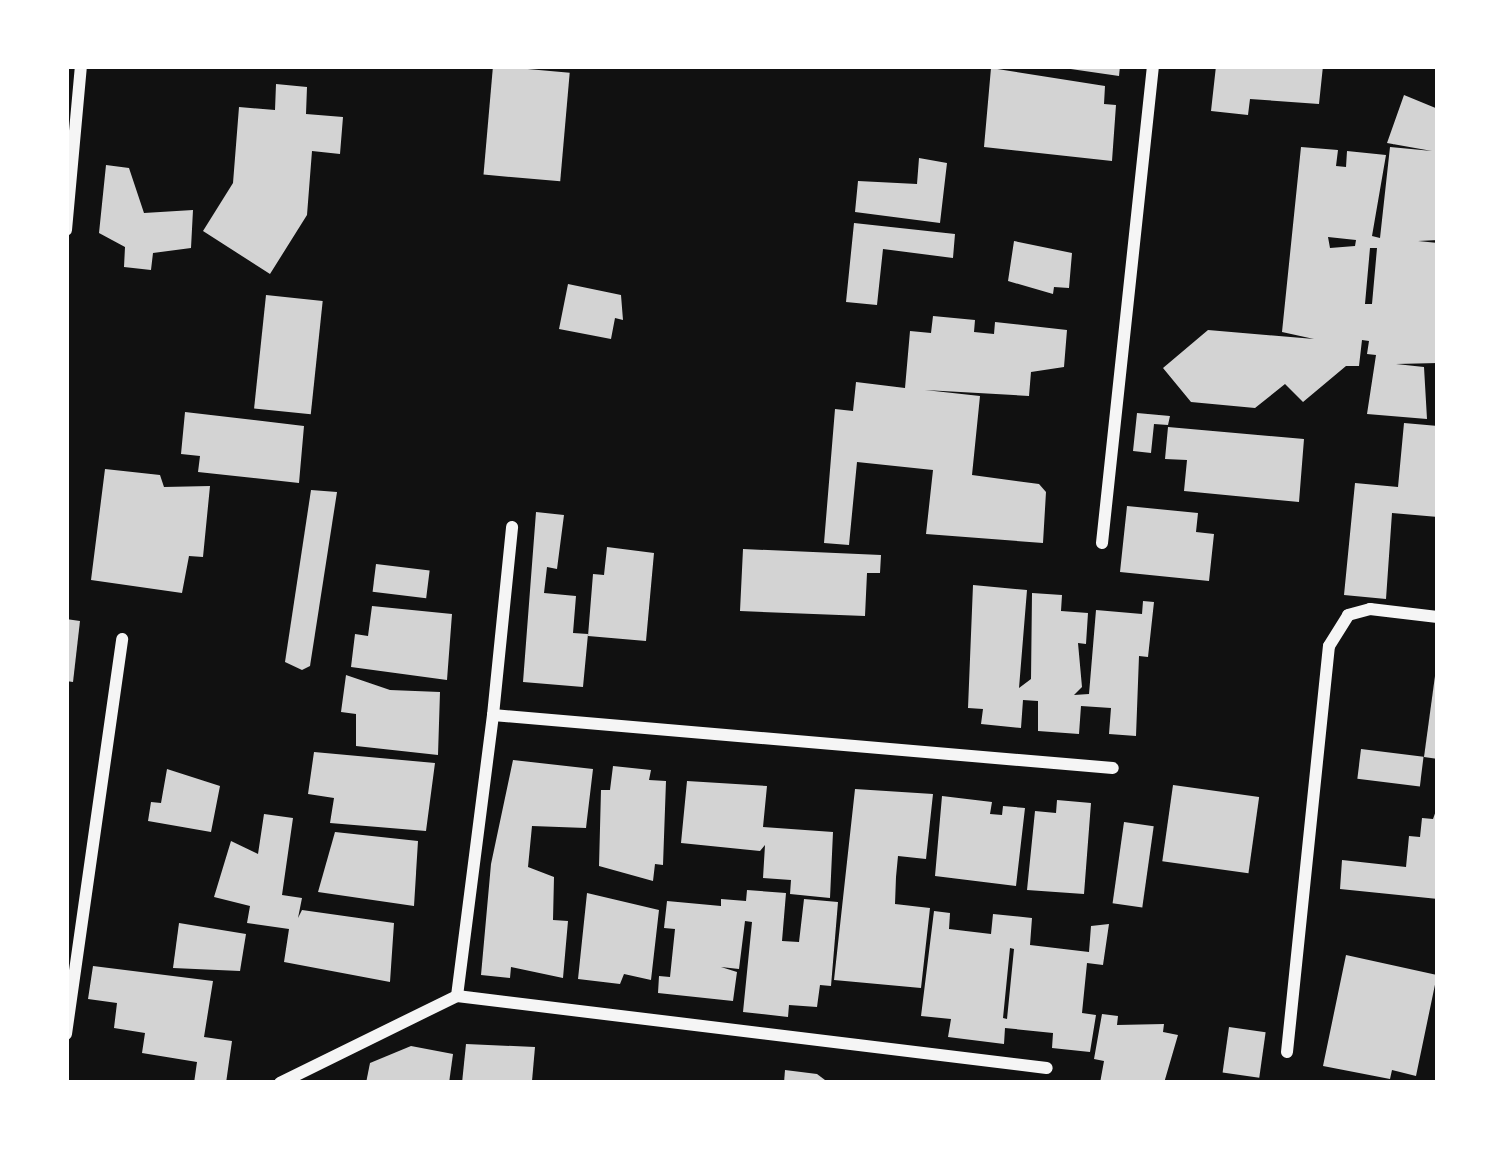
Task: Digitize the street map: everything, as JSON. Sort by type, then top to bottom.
[{"type":"street","points":[[66,230],[81,66]]},
{"type":"street","points":[[1102,543],[1153,66]]},
{"type":"street","points":[[457,996],[512,526]]},
{"type":"street","points":[[1287,1052],[1329,646],[1348,615],[1370,609],[1438,616]]},
{"type":"street","points":[[66,1034],[122,639]]},
{"type":"street","points":[[493,715],[1113,768]]},
{"type":"street","points":[[280,1083],[457,996],[1047,1068]]},
{"type":"building","points":[[493,66],[570,73],[560,181],[484,175]]},
{"type":"building","points":[[1050,66],[1120,66],[1119,76]]},
{"type":"building","points":[[1216,66],[1323,66],[1319,104],[1250,99],[1248,115],[1211,111]]},
{"type":"building","points":[[991,68],[1105,86],[1104,104],[1116,105],[1112,161],[984,147]]},
{"type":"building","points":[[276,84],[307,87],[306,114],[343,117],[340,154],[312,151],[307,215],[270,274],[203,231],[233,183],[239,107],[275,110]]},
{"type":"building","points":[[1404,95],[1438,109],[1438,240],[1418,241],[1438,243],[1438,363],[1396,364],[1424,367],[1427,419],[1367,414],[1376,355],[1367,354],[1369,341],[1362,340],[1359,366],[1346,366],[1303,402],[1285,384],[1255,408],[1191,402],[1163,368],[1208,330],[1314,339],[1282,332],[1301,147],[1338,150],[1336,166],[1346,167],[1347,151],[1386,155],[1372,236],[1380,238],[1390,147],[1432,151],[1387,143]],"holes":[[[1328,237],[1356,240],[1355,246],[1330,248]],[[1370,248],[1377,248],[1372,304],[1365,304]]]},
{"type":"building","points":[[919,158],[947,163],[940,223],[855,212],[858,181],[917,184]]},
{"type":"building","points":[[106,165],[129,168],[144,213],[193,210],[191,248],[153,253],[151,270],[124,267],[125,247],[99,233]]},
{"type":"building","points":[[854,223],[955,234],[953,258],[883,249],[877,305],[846,302]]},
{"type":"building","points":[[1014,241],[1072,253],[1069,288],[1054,287],[1053,294],[1008,281]]},
{"type":"building","points":[[568,284],[621,295],[623,320],[615,318],[611,339],[559,329]]},
{"type":"building","points":[[266,295],[323,301],[311,414],[254,408]]},
{"type":"building","points":[[933,316],[975,320],[974,332],[994,334],[995,322],[1067,330],[1064,367],[1031,372],[1029,396],[925,390],[980,396],[972,475],[1039,484],[1046,492],[1043,543],[926,534],[933,470],[857,462],[849,545],[824,543],[835,409],[853,411],[856,382],[905,388],[910,331],[931,333]]},
{"type":"building","points":[[185,412],[304,426],[299,483],[198,472],[200,456],[181,454]]},
{"type":"building","points":[[1137,413],[1170,416],[1168,425],[1154,424],[1151,453],[1133,451]]},
{"type":"building","points":[[1404,423],[1438,426],[1438,517],[1392,513],[1386,599],[1344,595],[1355,483],[1398,487]]},
{"type":"building","points":[[1168,427],[1304,439],[1299,502],[1184,491],[1187,460],[1165,459]]},
{"type":"building","points":[[105,469],[160,475],[164,487],[210,486],[203,557],[189,556],[182,593],[91,580]]},
{"type":"building","points":[[311,490],[337,492],[310,666],[302,670],[285,662]]},
{"type":"building","points":[[1127,506],[1198,513],[1196,532],[1214,534],[1209,581],[1120,572]]},
{"type":"building","points":[[536,512],[564,515],[557,569],[547,567],[544,593],[576,596],[573,633],[588,634],[583,687],[523,682]]},
{"type":"building","points":[[607,547],[654,553],[646,641],[588,636],[593,574],[604,575]]},
{"type":"building","points":[[743,549],[881,555],[880,573],[867,573],[865,616],[740,611]]},
{"type":"building","points":[[376,564],[430,571],[426,598],[373,592]]},
{"type":"building","points":[[973,585],[1027,590],[1019,688],[1031,679],[1032,593],[1062,595],[1061,611],[1088,613],[1086,644],[1078,643],[1082,687],[1074,695],[1089,694],[1096,610],[1142,614],[1143,601],[1154,602],[1148,657],[1139,656],[1136,736],[1109,734],[1111,708],[1081,706],[1079,734],[1038,731],[1038,701],[1023,700],[1021,728],[981,724],[983,709],[968,708]]},
{"type":"building","points":[[372,606],[452,614],[447,680],[351,667],[355,634],[368,636]]},
{"type":"building","points":[[66,619],[80,621],[73,682],[66,681]]},
{"type":"building","points":[[346,675],[390,690],[440,692],[438,755],[356,746],[356,714],[341,712]]},
{"type":"building","points":[[1438,676],[1438,759],[1424,757]]},
{"type":"building","points":[[1361,749],[1424,757],[1420,786],[1357,779]]},
{"type":"building","points":[[314,752],[435,763],[426,831],[330,823],[334,798],[308,794]]},
{"type":"building","points":[[513,760],[593,769],[586,828],[532,826],[528,867],[554,877],[553,920],[568,921],[563,978],[511,967],[510,978],[481,975],[491,864]]},
{"type":"building","points":[[613,766],[651,770],[649,780],[666,781],[663,865],[655,864],[653,881],[599,866],[601,790],[610,790]]},
{"type":"building","points":[[167,769],[220,786],[211,832],[148,821],[151,802],[161,803]]},
{"type":"building","points":[[687,781],[767,786],[763,827],[833,832],[830,898],[790,894],[791,880],[763,878],[765,845],[760,851],[681,843]]},
{"type":"building","points":[[1173,785],[1259,797],[1248,873],[1162,861]]},
{"type":"building","points":[[855,789],[933,794],[926,859],[898,856],[896,877],[895,904],[930,908],[921,988],[834,980]]},
{"type":"building","points":[[942,796],[992,802],[990,814],[1002,815],[1003,806],[1025,808],[1016,886],[935,876]]},
{"type":"building","points":[[1057,800],[1091,803],[1084,894],[1027,890],[1035,811],[1056,813]]},
{"type":"building","points":[[1438,805],[1438,899],[1340,889],[1342,860],[1406,867],[1409,836],[1420,837],[1422,818],[1433,819]]},
{"type":"building","points":[[264,814],[293,818],[282,895],[302,898],[298,918],[302,910],[394,923],[390,982],[284,962],[289,929],[247,923],[250,906],[214,897],[231,841],[258,854]]},
{"type":"building","points":[[1124,822],[1154,826],[1142,907],[1113,903]]},
{"type":"building","points":[[335,832],[418,841],[414,906],[318,892]]},
{"type":"building","points":[[747,890],[786,893],[782,941],[799,942],[804,899],[838,902],[831,986],[820,985],[817,1007],[789,1005],[788,1017],[743,1012],[752,922],[745,921],[739,969],[721,967],[737,972],[733,1001],[658,993],[659,976],[670,977],[675,929],[664,928],[667,901],[721,906],[721,899],[746,901]]},
{"type":"building","points":[[587,893],[659,910],[651,980],[624,974],[620,984],[578,979]]},
{"type":"building","points":[[934,911],[950,913],[949,929],[991,934],[993,914],[1032,918],[1030,945],[1089,952],[1091,926],[1109,924],[1103,965],[1087,963],[1082,1013],[1096,1015],[1090,1052],[1052,1048],[1053,1033],[1005,1028],[1004,1044],[948,1037],[951,1019],[921,1016]],"holes":[[[1010,948],[1014,949],[1007,1019],[1003,1018]]]},
{"type":"building","points":[[179,923],[246,934],[240,971],[173,968]]},
{"type":"building","points":[[1346,955],[1437,975],[1416,1076],[1392,1070],[1390,1079],[1323,1066]]},
{"type":"building","points":[[93,966],[213,981],[204,1037],[232,1041],[226,1083],[194,1083],[197,1062],[142,1053],[145,1033],[114,1028],[117,1003],[88,999]]},
{"type":"building","points":[[1102,1014],[1118,1016],[1117,1025],[1164,1024],[1163,1032],[1178,1035],[1164,1083],[1100,1083],[1104,1061],[1094,1059]]},
{"type":"building","points":[[1229,1027],[1266,1032],[1259,1078],[1223,1073]]},
{"type":"building","points":[[466,1044],[535,1047],[532,1081],[462,1083]]},
{"type":"building","points":[[411,1046],[453,1054],[449,1083],[366,1083],[370,1063]]},
{"type":"building","points":[[785,1070],[817,1074],[829,1083],[784,1083]]}]
